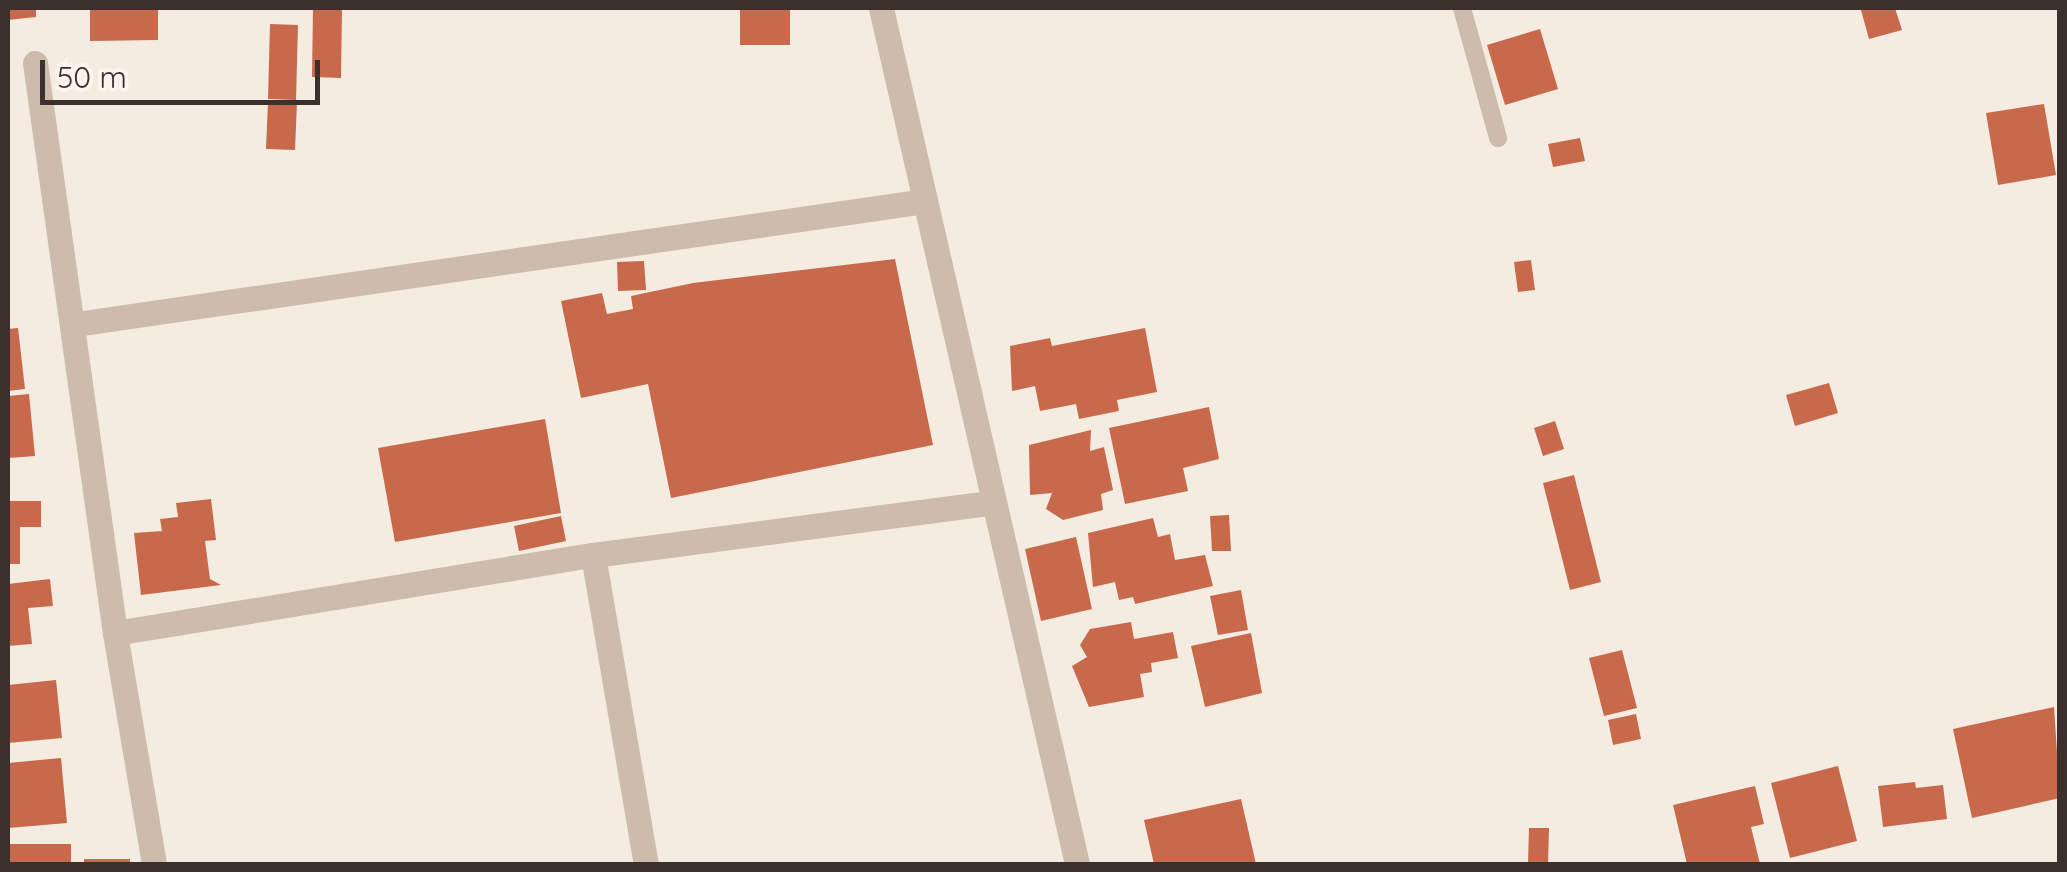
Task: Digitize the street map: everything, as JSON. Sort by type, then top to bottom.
[{"type":"street","points":[[881,8],[990,504],[1078,864]]},
{"type":"street","points":[[35,63],[76,324],[115,632],[154,864]]},
{"type":"street","points":[[76,324],[924,201]]},
{"type":"street","points":[[115,632],[594,555],[990,504]]},
{"type":"street","points":[[594,555],[646,864]]},
{"type":"lane","points":[[1462,8],[1498,138]]},
{"type":"building","points":[[8,8],[36,8],[36,17],[8,20]]},
{"type":"building","points":[[90,8],[158,8],[158,40],[90,41]]},
{"type":"building","points":[[313,8],[342,8],[341,78],[312,77]]},
{"type":"building","points":[[740,8],[790,8],[790,45],[740,45]]},
{"type":"building","points":[[1895,8],[1902,30],[1869,39],[1861,10]]},
{"type":"building","points":[[270,24],[298,25],[296,100],[268,99]]},
{"type":"building","points":[[1540,29],[1558,89],[1505,105],[1487,45]]},
{"type":"building","points":[[268,102],[297,102],[295,150],[266,149]]},
{"type":"building","points":[[2044,104],[2056,175],[1998,185],[1986,113]]},
{"type":"building","points":[[1580,138],[1585,161],[1553,167],[1548,144]]},
{"type":"building","points":[[895,259],[933,445],[671,498],[648,384],[581,398],[561,301],[602,293],[607,314],[633,309],[631,296],[693,283]]},
{"type":"building","points":[[1531,260],[1535,290],[1518,292],[1514,262]]},
{"type":"building","points":[[644,261],[646,290],[618,291],[617,262]]},
{"type":"building","points":[[18,328],[25,389],[8,391],[8,329]]},
{"type":"building","points":[[1145,328],[1157,392],[1117,400],[1119,411],[1079,419],[1076,404],[1040,411],[1035,386],[1012,391],[1010,346],[1050,338],[1052,346]]},
{"type":"building","points":[[1829,383],[1838,413],[1795,426],[1786,395]]},
{"type":"building","points":[[29,394],[35,456],[8,458],[8,396]]},
{"type":"building","points":[[1209,407],[1219,459],[1183,468],[1188,491],[1125,504],[1109,428]]},
{"type":"building","points":[[545,419],[561,513],[395,542],[378,448]]},
{"type":"building","points":[[1555,421],[1564,449],[1543,456],[1534,428]]},
{"type":"building","points":[[1091,430],[1090,451],[1104,447],[1113,490],[1101,494],[1103,510],[1063,520],[1046,509],[1052,493],[1030,495],[1029,445]]},
{"type":"building","points":[[1574,475],[1601,582],[1570,590],[1543,483]]},
{"type":"building","points":[[211,499],[216,540],[205,541],[210,579],[221,585],[141,595],[134,533],[162,531],[160,519],[178,517],[176,503]]},
{"type":"building","points":[[8,501],[41,501],[41,527],[20,527],[20,564],[8,564]]},
{"type":"building","points":[[1229,515],[1231,551],[1212,551],[1210,516]]},
{"type":"building","points":[[561,516],[566,541],[519,551],[514,526]]},
{"type":"building","points":[[1153,518],[1158,537],[1170,534],[1175,560],[1205,555],[1213,586],[1135,604],[1133,597],[1119,600],[1115,582],[1093,587],[1088,533]]},
{"type":"building","points":[[1076,537],[1092,609],[1041,621],[1025,549]]},
{"type":"building","points":[[50,579],[53,606],[28,608],[32,644],[8,646],[8,584]]},
{"type":"building","points":[[1241,590],[1248,630],[1218,635],[1210,596]]},
{"type":"building","points":[[1131,622],[1134,639],[1173,632],[1178,658],[1151,663],[1152,672],[1140,674],[1144,697],[1089,707],[1072,666],[1087,657],[1080,645],[1090,629]]},
{"type":"building","points":[[1251,633],[1262,693],[1205,707],[1191,646]]},
{"type":"building","points":[[1622,650],[1637,708],[1604,716],[1589,658]]},
{"type":"building","points":[[56,680],[62,738],[8,743],[8,685]]},
{"type":"building","points":[[2054,707],[2060,798],[1972,818],[1953,729]]},
{"type":"building","points":[[1636,714],[1641,739],[1613,745],[1608,720]]},
{"type":"building","points":[[61,758],[67,823],[8,828],[8,763]]},
{"type":"building","points":[[1838,766],[1857,841],[1790,858],[1771,783]]},
{"type":"building","points":[[1915,782],[1916,788],[1943,785],[1947,819],[1883,827],[1878,786]]},
{"type":"building","points":[[1755,786],[1764,824],[1751,827],[1760,864],[1687,864],[1673,805]]},
{"type":"building","points":[[1241,799],[1256,864],[1154,864],[1144,820]]},
{"type":"building","points":[[1529,828],[1549,828],[1548,864],[1528,864]]},
{"type":"building","points":[[8,844],[71,844],[71,864],[8,864]]},
{"type":"building","points":[[84,859],[130,859],[130,864],[84,864]]}]
